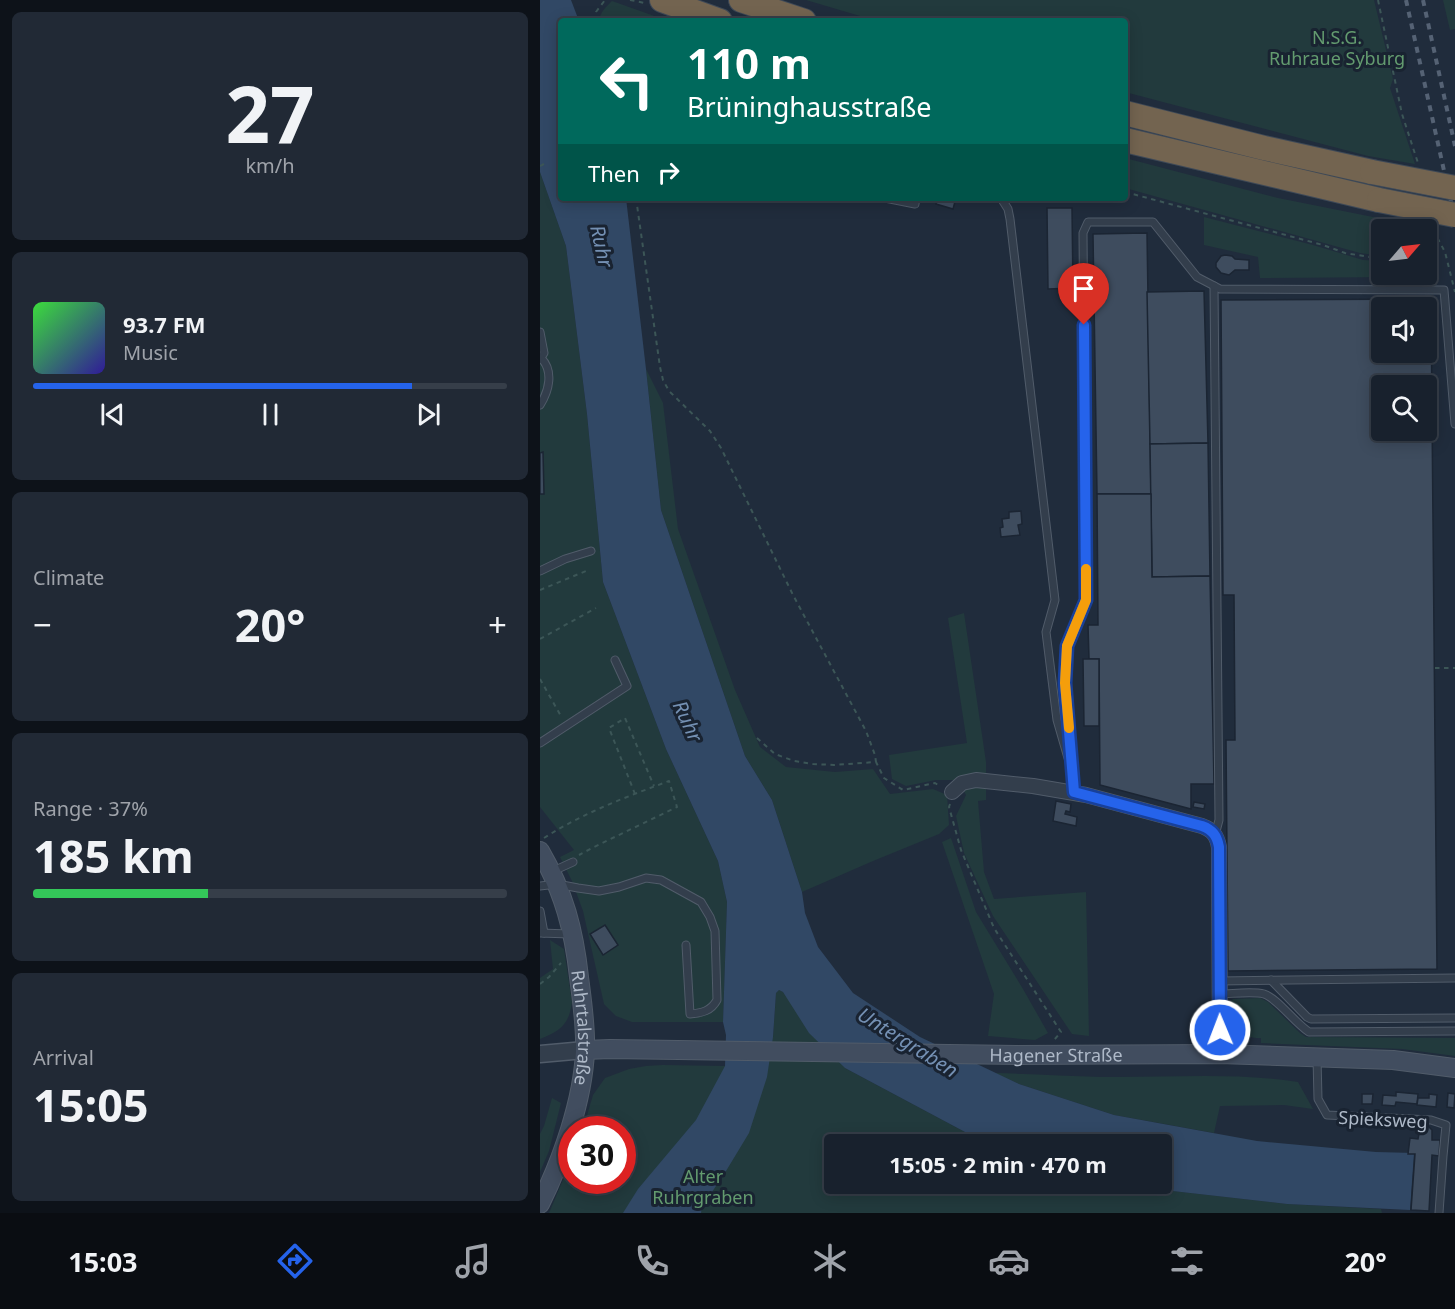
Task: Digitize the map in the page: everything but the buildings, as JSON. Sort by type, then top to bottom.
[{"type":"highway","points":[[662,0],[712,18]]},
{"type":"highway","points":[[741,0],[795,18]]},
{"type":"highway","points":[[1128,114],[1264,148],[1455,188]]},
{"type":"highway","points":[[1128,141],[1379,200],[1445,222]]},
{"type":"main road","name":"Ruhrtalstraße","points":[[540,851],[549,880],[570,921],[584,1017],[585,1050],[580,1088],[566,1143],[540,1204]]},
{"type":"main road","name":"Hagener Straße","points":[[585,1050],[1220,1054],[1393,1060],[1455,1068]]},
{"type":"street","points":[[952,792],[962,783],[976,780],[1074,792],[1211,830],[1218,840],[1219,847],[1220,1054]]},
{"type":"street","points":[[540,1054],[585,1050]]},
{"type":"lane","points":[[900,201],[915,204],[916,201]]},
{"type":"lane","points":[[1003,201],[1008,209],[1010,219],[1055,600],[1046,632],[1048,654],[1057,720],[1072,772]]},
{"type":"lane","points":[[1074,792],[1065,683],[1067,646],[1086,600],[1083,233],[1088,222],[1153,222],[1197,277],[1220,289],[1444,290],[1455,424]]},
{"type":"lane","points":[[1214,286],[1219,820],[1215,835]]},
{"type":"lane","points":[[540,332],[544,353],[541,359],[548,371],[549,383],[545,398],[540,405]]},
{"type":"lane","points":[[540,571],[565,559],[591,551]]},
{"type":"lane","points":[[540,743],[627,686],[615,660]]},
{"type":"lane","points":[[549,880],[573,862]]},
{"type":"lane","points":[[549,880],[599,891],[646,878],[661,880],[701,902],[715,931],[717,1000],[714,1007],[704,1012],[690,1014],[686,945]]},
{"type":"lane","points":[[540,911],[542,933],[574,940]]},
{"type":"lane","points":[[1219,988],[1271,980],[1455,978]]},
{"type":"lane","points":[[1271,980],[1311,1019],[1455,1018]]},
{"type":"lane","points":[[1219,988],[1265,994],[1301,1028],[1309,1032],[1455,1031]]},
{"type":"lane","name":"Spieksweg","points":[[1317,1058],[1318,1099],[1327,1115],[1431,1120],[1446,1125],[1439,1213]]},
{"type":"path","points":[[595,18],[596,12],[605,0]]},
{"type":"path","points":[[1378,0],[1402,114],[1419,167]]},
{"type":"path","points":[[540,166],[546,164]]},
{"type":"path","points":[[1128,193],[1323,245],[1345,253],[1371,258]]},
{"type":"path","points":[[636,201],[663,380],[669,391],[710,431],[722,448],[793,596],[866,731],[884,778],[903,790],[935,783],[952,792],[949,807],[961,850],[994,928],[1061,1032],[1052,1042],[1053,1054]]},
{"type":"path","points":[[1445,222],[1438,239],[1445,252],[1455,292]]},
{"type":"path","points":[[540,590],[586,571]]},
{"type":"path","points":[[540,639],[596,608]]},
{"type":"path","points":[[1435,668],[1455,668]]},
{"type":"path","points":[[540,679],[566,726]]},
{"type":"path","points":[[635,794],[609,728],[625,718],[654,786]]},
{"type":"path","points":[[757,738],[775,754],[813,764],[876,762]]},
{"type":"path","points":[[540,840],[568,823],[669,781],[677,807],[594,846],[573,862]]},
{"type":"path","points":[[540,984],[549,977],[574,940]]},
{"type":"green space","name":"N.S.G. Ruhraue Syburg","points":[[806,0],[1374,0],[1393,79],[1390,88],[1415,164],[1368,156],[1128,93],[1128,18],[867,18]]},
{"type":"green space","points":[[1443,0],[1455,0],[1455,29],[1450,30]]},
{"type":"green space","points":[[612,1],[660,18],[600,18]]},
{"type":"green space","points":[[1128,159],[1278,198],[1383,219],[1371,219],[1371,255],[1128,189]]},
{"type":"green space","points":[[540,172],[566,246],[587,414],[603,582],[666,749],[718,861],[727,902],[723,1022],[632,1022],[616,1016],[604,1004],[583,911],[560,857],[574,850],[540,807]]},
{"type":"green space","points":[[1204,217],[1371,260],[1371,277],[1260,278],[1258,257],[1204,245]]},
{"type":"green space","points":[[646,369],[663,403],[678,529],[735,690],[760,747],[786,767],[835,772],[873,769],[890,794],[933,789],[947,795],[949,825],[939,834],[802,892],[772,800],[745,756],[661,510]]},
{"type":"green space","points":[[964,613],[986,762],[986,800],[978,801],[984,872],[994,899],[1086,892],[1089,1036],[1072,1034],[993,916],[964,853],[956,816],[966,795],[958,780],[936,780],[906,786],[892,779],[889,755],[967,743],[948,618]]},
{"type":"green space","points":[[951,838],[976,912],[1048,1033],[1035,1040],[988,1036],[994,994],[942,842]]},
{"type":"green space","points":[[550,940],[564,949],[572,1002],[566,1022],[553,1033],[540,1039],[540,978],[553,969]]},
{"type":"green space","name":"Alter Ruhrgraben","points":[[779,990],[783,992],[845,1068],[969,1134],[824,1134],[824,1194],[1172,1194],[1172,1191],[1287,1204],[1381,1209],[1382,1213],[549,1213],[558,1192],[558,1194],[636,1194],[636,1116],[587,1116],[593,1095],[605,1078],[629,1069],[646,1066],[725,1066],[773,1037],[776,993]]},
{"type":"green space","points":[[1260,998],[1268,1002],[1306,1037],[1455,1038],[1455,1056],[1402,1049],[1261,1043],[1261,1038],[1246,1036],[1237,1024],[1233,1025],[1229,1003],[1233,999]]},
{"type":"green space","points":[[995,1073],[1101,1077],[1225,1076],[1274,1079],[1298,1082],[1313,1109],[1284,1105],[1220,1106],[1214,1133],[1114,1115],[1019,1084]]},
{"type":"green space","points":[[552,1098],[561,1103],[549,1151],[540,1172],[540,1134]]},
{"type":"water","points":[[540,0],[571,0],[578,18],[558,18],[558,201],[626,201],[661,510],[745,756],[772,800],[802,892],[805,913],[818,947],[853,993],[920,1037],[1019,1084],[1114,1115],[1257,1141],[1376,1152],[1414,1153],[1410,1210],[1287,1204],[1172,1191],[1172,1134],[969,1134],[845,1068],[809,1033],[783,992],[779,990],[776,993],[767,1077],[749,1133],[702,1207],[701,1213],[623,1213],[638,1189],[696,1120],[725,1066],[726,1035],[723,1022],[727,902],[718,861],[666,749],[603,582],[587,414],[566,246],[540,172]]},
{"type":"railway","points":[[1406,0],[1455,220]]},
{"type":"railway","points":[[1423,0],[1455,146]]},
{"type":"slow traffic","points":[[1069,728],[1065,683],[1067,646],[1086,600],[1086,569]]},
{"type":"route","points":[[1084,325],[1086,600],[1067,646],[1065,683],[1074,792],[1202,826],[1211,830],[1215,835],[1219,847],[1220,1030]]},
{"type":"water label","name":"Ruhr","points":[[602,246]]},
{"type":"water label","name":"Ruhr","points":[[688,721]]},
{"type":"water label","name":"Untergraben","points":[[908,1042]]}]
